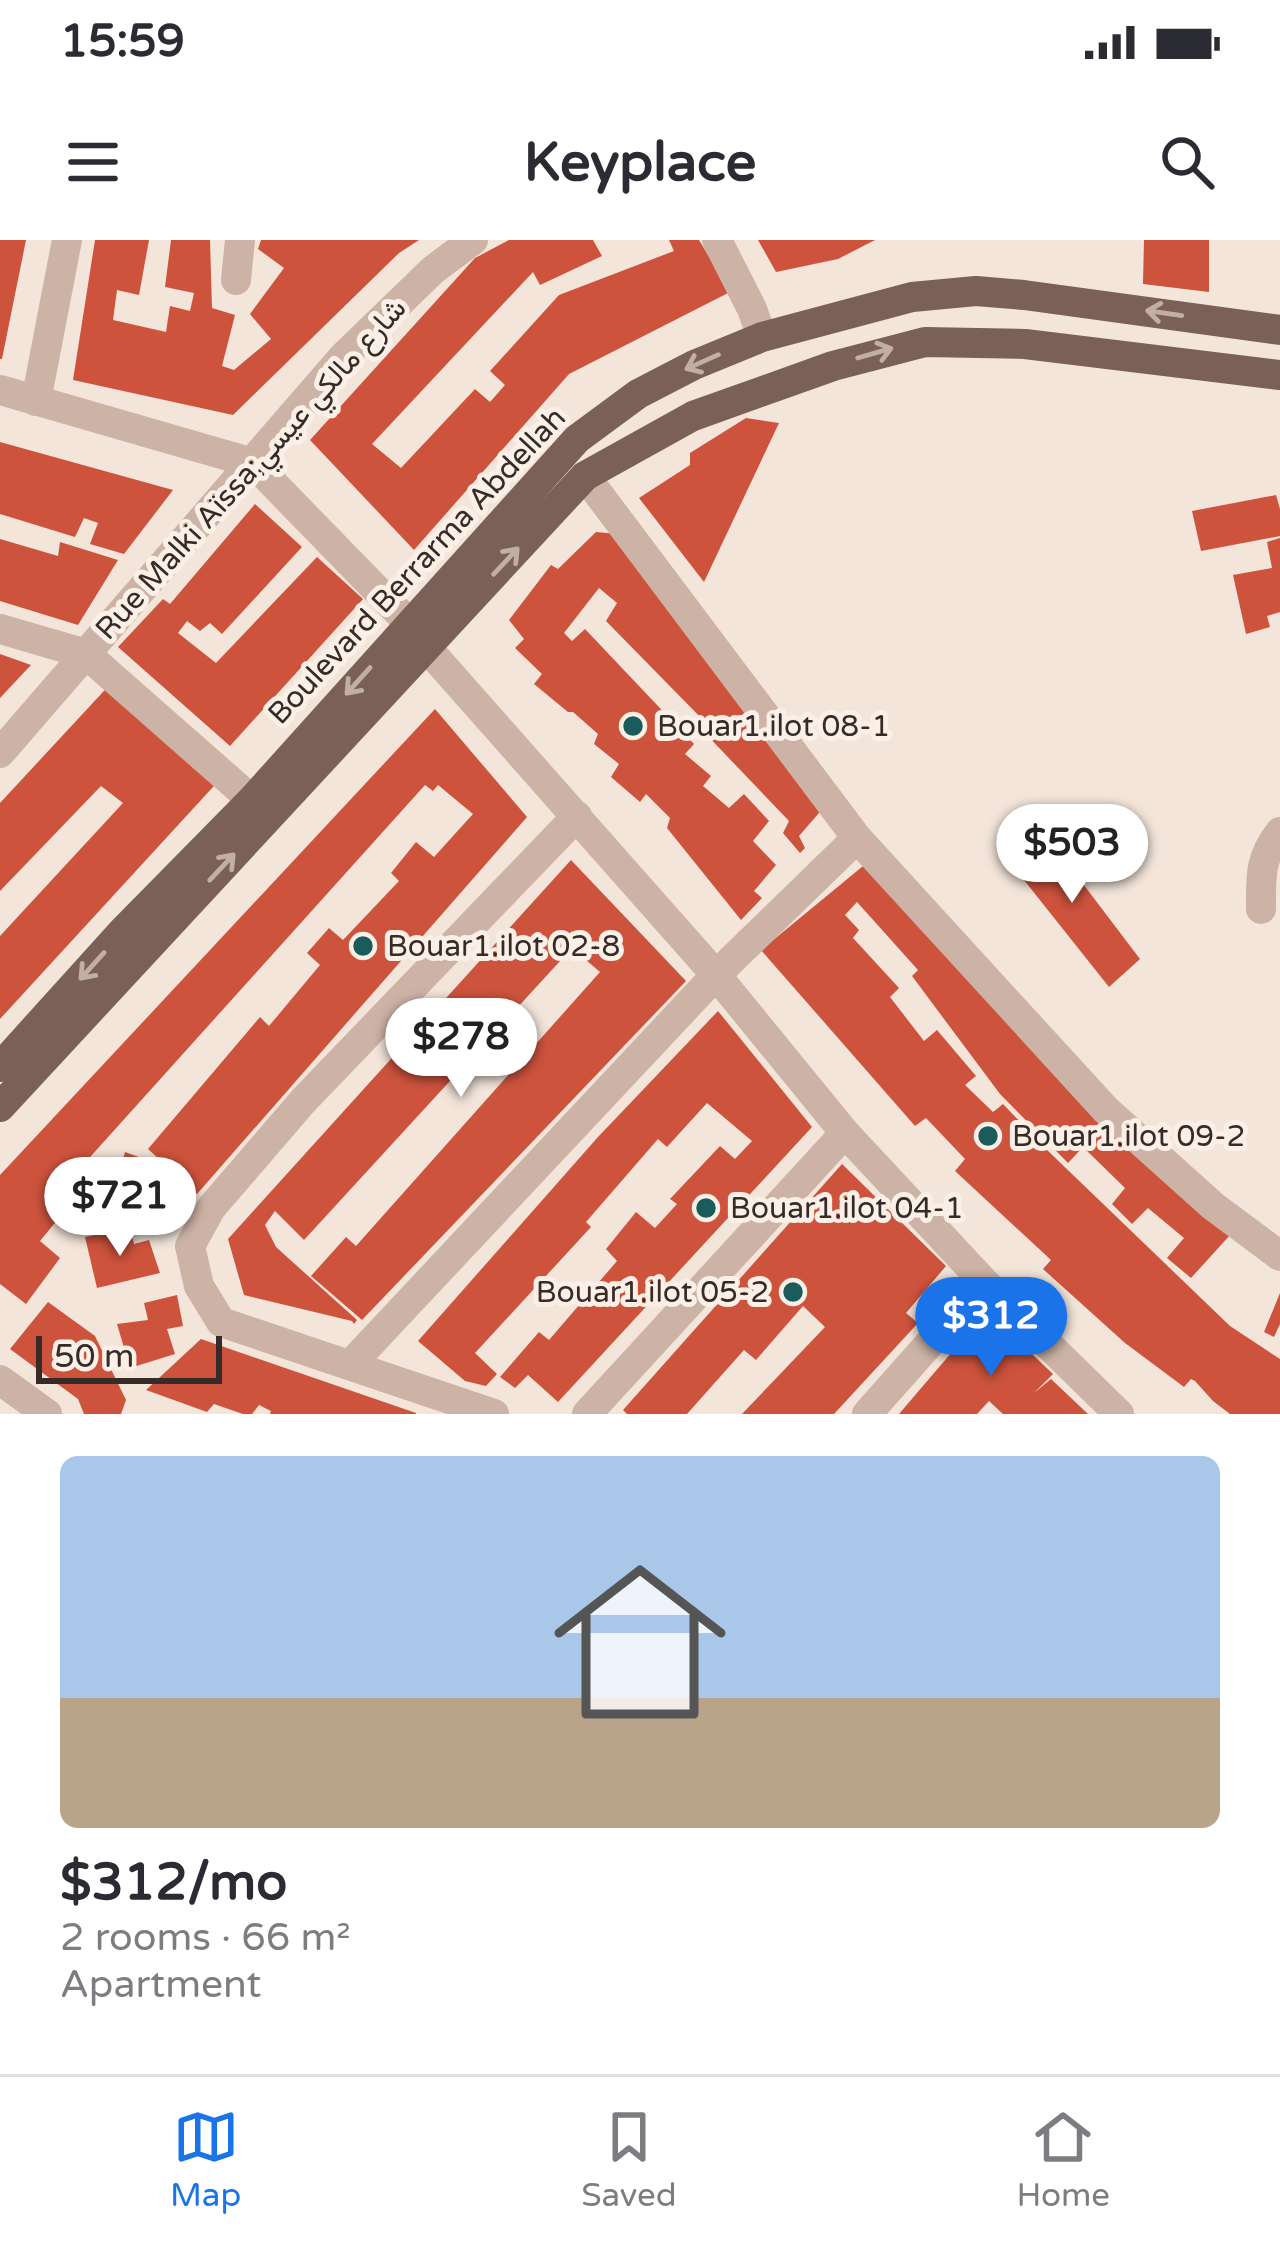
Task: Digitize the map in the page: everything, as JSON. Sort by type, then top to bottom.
[{"type":"main road","name":"Boulevard Berrarma Abdellah","points":[[0,1107],[418,635],[577,439],[638,394],[762,338],[912,298],[976,290],[1280,330]]},
{"type":"main road","name":"Boulevard Berrarma Abdellah","points":[[0,1067],[122,932],[252,800],[585,476],[693,416],[833,365],[925,341],[1025,344],[1280,375]]},
{"type":"street","points":[[36,401],[67,240]]},
{"type":"street","points":[[236,280],[240,240]]},
{"type":"street","name":"Rue Malki Aïssa;شارع مالكي عيسي","points":[[0,753],[343,357],[398,301],[473,240]]},
{"type":"street","points":[[717,240],[762,338]]},
{"type":"street","points":[[0,390],[253,463],[418,635],[716,975],[845,1133],[984,1282],[1120,1414]]},
{"type":"street","points":[[585,476],[857,838],[1106,1110],[1213,1206],[1280,1256]]},
{"type":"street","points":[[0,629],[86,654],[252,800]]},
{"type":"street","points":[[494,1414],[220,1322],[199,1286],[190,1246],[211,1208],[303,1102],[577,816]]},
{"type":"street","points":[[1262,909],[1262,868],[1280,832]]},
{"type":"street","points":[[350,1365],[716,975],[857,838]]},
{"type":"street","points":[[587,1414],[845,1133]]},
{"type":"street","points":[[866,1414],[984,1282]]},
{"type":"street","points":[[0,1380],[46,1414]]},
{"type":"building","points":[[0,240],[26,240],[2,359],[0,359]]},
{"type":"building","points":[[95,240],[149,240],[139,295],[117,290],[113,320],[166,332],[170,306],[190,311],[194,293],[165,287],[171,240],[210,240],[212,308],[235,315],[222,366],[234,370],[271,339],[250,314],[284,268],[258,249],[261,240],[419,240],[399,253],[233,415],[73,380]]},
{"type":"building","points":[[509,240],[593,240],[602,256],[540,285],[533,272],[372,444],[401,468],[475,389],[490,402],[505,385],[490,371],[559,295],[674,251],[669,240],[699,240],[730,292],[569,374],[414,550],[310,440],[475,258]]},
{"type":"building","points":[[758,240],[875,240],[838,259],[776,272]]},
{"type":"building","points":[[1144,240],[1209,240],[1209,292],[1143,284]]},
{"type":"building","points":[[746,418],[779,423],[704,582],[639,498],[690,465],[690,453]]},
{"type":"building","points":[[0,442],[173,490],[124,554],[90,544],[98,523],[84,518],[75,537],[0,514]]},
{"type":"building","points":[[1276,495],[1280,536],[1201,551],[1192,511]]},
{"type":"building","points":[[255,504],[302,547],[222,634],[210,623],[200,631],[187,621],[178,633],[216,663],[317,557],[363,599],[230,746],[118,647],[163,599],[170,604]]},
{"type":"building","name":"Bouar1.ilot 08-1","points":[[596,532],[618,534],[825,806],[799,836],[805,848],[800,853],[783,833],[789,821],[702,730],[706,723],[606,621],[617,603],[599,588],[564,633],[572,641],[585,629],[694,744],[685,754],[711,776],[703,786],[729,808],[744,794],[769,821],[753,841],[776,865],[754,891],[762,898],[741,920],[667,828],[670,818],[646,794],[640,802],[611,777],[619,764],[594,744],[598,734],[534,684],[542,674],[515,648],[524,639],[509,620],[551,565],[558,569]]},
{"type":"building","points":[[1280,538],[1280,612],[1267,616],[1270,627],[1246,634],[1233,575],[1272,568],[1267,542]]},
{"type":"building","points":[[0,539],[58,556],[60,542],[118,560],[78,625],[0,601]]},
{"type":"building","points":[[0,654],[31,665],[0,698]]},
{"type":"building","points":[[115,679],[224,775],[0,1019],[0,936],[123,803],[101,786],[0,891],[0,803]]},
{"type":"building","name":"Bouar1.ilot 02-8","points":[[435,709],[527,817],[197,1194],[148,1149],[260,1017],[269,1026],[320,965],[307,953],[329,928],[343,940],[399,881],[391,873],[416,842],[434,857],[473,814],[438,785],[433,791],[425,785],[55,1196],[67,1208],[40,1241],[60,1258],[26,1304],[0,1284],[0,1175]]},
{"type":"building","points":[[1039,826],[1140,959],[1109,987],[1004,855]]},
{"type":"building","name":"Bouar1.ilot 09-2","points":[[874,857],[1231,1234],[1191,1278],[1167,1258],[1184,1238],[1148,1208],[1132,1224],[1112,1204],[1125,1188],[1083,1147],[1068,1163],[1000,1094],[912,976],[918,970],[857,902],[845,915],[859,930],[853,938],[899,988],[890,997],[924,1041],[937,1030],[976,1076],[965,1085],[993,1112],[1003,1104],[1230,1326],[1280,1359],[1280,1414],[1230,1414],[1195,1381],[1191,1379],[1184,1387],[1125,1343],[1043,1269],[1051,1260],[955,1171],[965,1159],[926,1118],[915,1126],[761,950]]},
{"type":"building","points":[[571,860],[686,981],[362,1320],[311,1276],[346,1237],[356,1246],[600,972],[572,948],[304,1240],[275,1211],[265,1225],[276,1247],[357,1320],[354,1324],[244,1295],[228,1239]]},
{"type":"building","name":"Bouar1.ilot 04-1","points":[[718,1011],[812,1127],[558,1402],[528,1375],[515,1388],[500,1377],[539,1332],[549,1340],[617,1261],[606,1249],[636,1212],[655,1228],[677,1204],[670,1199],[720,1146],[735,1159],[752,1141],[707,1103],[667,1147],[658,1139],[586,1222],[591,1227],[475,1353],[497,1374],[486,1386],[465,1381],[418,1341],[598,1137]]},
{"type":"building","points":[[125,1152],[147,1160],[144,1170],[157,1174],[149,1203],[164,1207],[158,1225],[97,1209],[101,1192],[112,1196]]},
{"type":"building","name":"Bouar1.ilot 05-2","points":[[842,1164],[946,1266],[906,1313],[918,1323],[834,1414],[742,1414],[825,1327],[803,1306],[756,1360],[744,1350],[687,1414],[627,1414],[623,1410]]},
{"type":"building","points":[[113,1231],[114,1237],[131,1232],[134,1244],[149,1240],[160,1273],[97,1288],[85,1237]]},
{"type":"building","points":[[1280,1293],[1280,1324],[1274,1337],[1264,1332]]},
{"type":"building","points":[[177,1295],[183,1326],[167,1329],[175,1354],[130,1368],[117,1324],[148,1320],[144,1303]]},
{"type":"building","points":[[48,1302],[95,1336],[126,1400],[121,1414],[84,1414],[78,1399],[10,1349]]},
{"type":"building","points":[[987,1311],[1053,1374],[1034,1393],[1051,1379],[1088,1414],[1003,1414],[989,1401],[977,1414],[899,1414]]},
{"type":"building","points":[[201,1339],[416,1414],[270,1414],[259,1405],[252,1414],[243,1414],[214,1404],[207,1412],[146,1390]]},
{"type":"place","name":"Bouar1.ilot 08-1","points":[[633,726]]},
{"type":"place","name":"Bouar1.ilot 02-8","points":[[363,946]]},
{"type":"place","name":"Bouar1.ilot 09-2","points":[[988,1136]]},
{"type":"place","name":"Bouar1.ilot 04-1","points":[[706,1208]]},
{"type":"place","name":"Bouar1.ilot 05-2","points":[[793,1292]]}]
